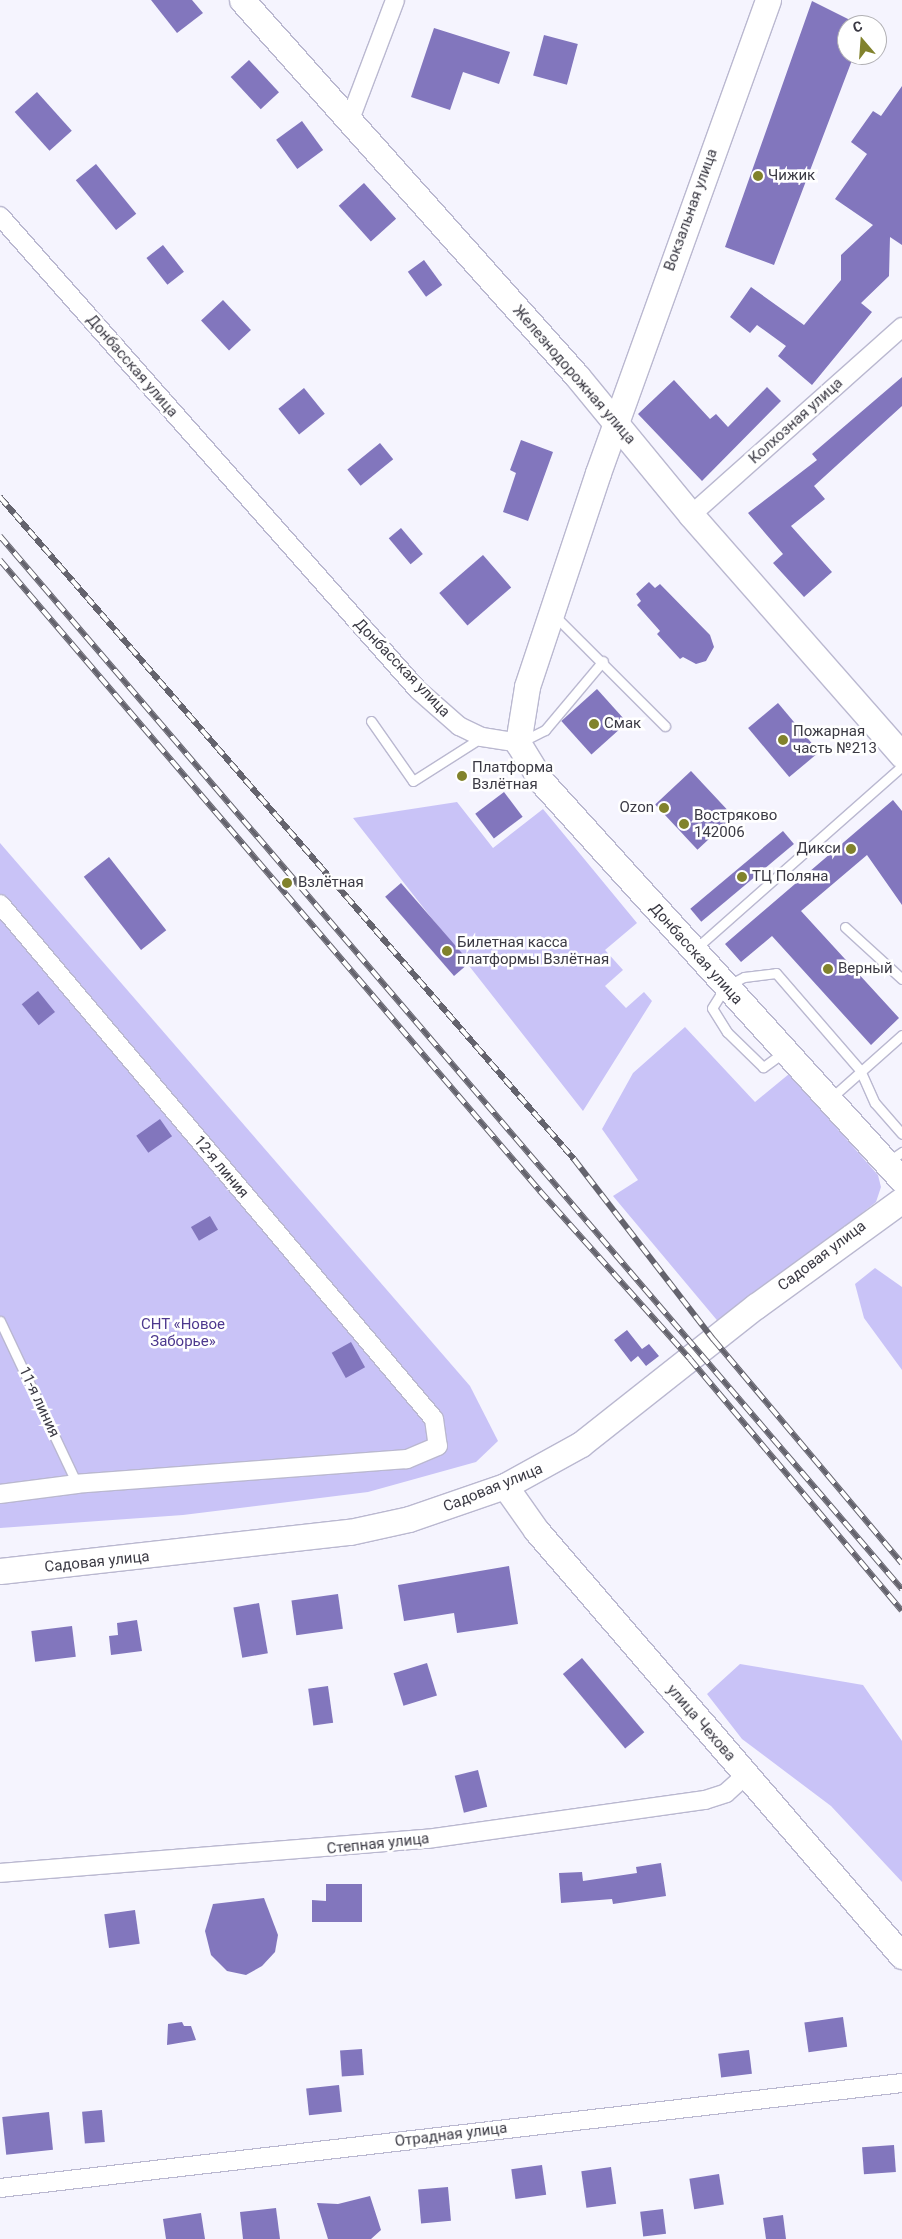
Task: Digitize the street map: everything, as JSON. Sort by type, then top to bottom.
[{"type":"street","name":"Железнодорожная улица","points":[[242,0],[616,421],[691,515],[902,755]]},
{"type":"street","points":[[349,122],[395,0]]},
{"type":"street","name":"Вокзальная улица","points":[[518,743],[527,687],[616,421],[768,0]]},
{"type":"street","name":"Донбасская улица","points":[[0,216],[418,690],[459,726],[482,737],[518,743],[542,782],[693,951],[830,1099],[898,1164]]},
{"type":"street","name":"Колхозная улица","points":[[691,515],[902,327]]},
{"type":"street","name":"12-я линия","points":[[0,904],[434,1419],[437,1432],[438,1446],[408,1459],[77,1484]]},
{"type":"street","name":"Садовая улица","points":[[0,1571],[350,1532],[426,1514],[505,1486],[582,1444],[756,1306],[902,1200]]},
{"type":"street","points":[[0,1494],[77,1484]]},
{"type":"street","name":"улица Чехова","points":[[505,1486],[536,1530],[902,1956]]},
{"type":"street","name":"Степная улица","points":[[0,1873],[427,1839],[705,1800],[726,1793],[746,1775]]},
{"type":"street","name":"Отрадная улица","points":[[0,2188],[902,2083]]},
{"type":"lane","points":[[552,614],[603,661],[665,726]]},
{"type":"lane","points":[[518,743],[545,730],[603,661]]},
{"type":"lane","points":[[371,721],[413,781],[482,737]]},
{"type":"lane","points":[[693,951],[902,766]]},
{"type":"lane","points":[[845,926],[902,979]]},
{"type":"lane","points":[[726,987],[744,977],[776,973],[860,1070],[875,1103],[902,1134]]},
{"type":"lane","points":[[830,1099],[860,1070],[902,1035]]},
{"type":"lane","name":"11-я линия","points":[[0,1321],[77,1484]]},
{"type":"green space","points":[[457,802],[493,848],[543,809],[637,923],[605,950],[623,970],[605,986],[626,1008],[644,992],[652,1001],[583,1111],[353,818]]},
{"type":"green space","name":"СНТ «Новое Заборье»","points":[[0,843],[470,1386],[498,1441],[476,1462],[368,1492],[183,1515],[0,1528]]},
{"type":"green space","points":[[685,1027],[755,1102],[789,1074],[878,1175],[881,1187],[876,1202],[721,1325],[613,1196],[638,1180],[602,1129],[633,1073]]},
{"type":"green space","points":[[875,1268],[902,1287],[902,1370],[864,1318],[855,1284]]},
{"type":"green space","points":[[740,1664],[863,1685],[902,1741],[902,1882],[831,1806],[742,1739],[707,1694]]},
{"type":"building","points":[[151,0],[192,0],[203,13],[177,33]]},
{"type":"building","points":[[812,1],[840,15],[837,15],[837,65],[850,65],[774,265],[725,247]]},
{"type":"building","points":[[434,28],[510,52],[499,84],[463,72],[450,110],[411,97]]},
{"type":"building","points":[[544,35],[578,44],[567,85],[533,76]]},
{"type":"building","points":[[249,60],[279,92],[261,109],[231,77]]},
{"type":"building","points":[[902,86],[902,245],[890,237],[889,276],[861,303],[872,312],[812,385],[778,356],[786,346],[757,325],[750,333],[730,317],[751,287],[804,325],[841,280],[841,255],[873,225],[835,199],[867,154],[851,142],[873,111],[881,116]]},
{"type":"building","points":[[37,92],[72,131],[50,151],[15,112]]},
{"type":"building","points":[[302,121],[323,150],[297,169],[276,140]]},
{"type":"building","points":[[96,164],[136,214],[116,230],[76,180]]},
{"type":"building","points":[[364,183],[396,219],[371,241],[339,206]]},
{"type":"building","points":[[163,245],[184,272],[167,285],[146,258]]},
{"type":"building","points":[[424,260],[442,285],[426,297],[408,272]]},
{"type":"building","points":[[223,300],[251,330],[229,350],[201,320]]},
{"type":"building","points":[[902,377],[902,406],[814,486],[825,499],[791,526],[832,572],[804,597],[773,563],[783,554],[748,513],[817,460],[812,454]]},
{"type":"building","points":[[674,380],[710,419],[716,414],[728,427],[767,387],[781,401],[702,481],[638,414]]},
{"type":"building","points":[[304,388],[325,414],[299,434],[278,409]]},
{"type":"building","points":[[521,440],[553,452],[528,521],[503,512],[516,473],[510,470]]},
{"type":"building","points":[[380,443],[393,459],[361,486],[347,469]]},
{"type":"building","points":[[401,528],[423,554],[411,564],[389,538]]},
{"type":"building","points":[[483,555],[511,587],[467,626],[439,593]]},
{"type":"building","points":[[649,582],[655,588],[660,584],[710,635],[714,647],[706,661],[696,664],[683,657],[680,659],[657,634],[660,631],[637,605],[641,601],[636,594]]},
{"type":"building","points":[[597,689],[627,722],[591,755],[561,721]]},
{"type":"building","name":"Пожарная часть №213","points":[[778,703],[819,752],[789,777],[748,728]]},
{"type":"building","points":[[691,771],[733,816],[697,850],[655,804]]},
{"type":"building","points":[[504,792],[523,817],[494,838],[475,814]]},
{"type":"building","points":[[893,800],[902,811],[902,905],[867,855],[801,911],[899,1018],[871,1045],[772,936],[741,962],[725,944]]},
{"type":"building","name":"ТЦ Поляна","points":[[783,831],[794,844],[701,922],[690,909]]},
{"type":"building","points":[[109,857],[166,930],[141,950],[84,877]]},
{"type":"building","name":"Взлётная","points":[[401,883],[470,962],[454,976],[385,897]]},
{"type":"building","points":[[38,991],[55,1012],[39,1025],[22,1004]]},
{"type":"building","points":[[160,1119],[172,1136],[148,1153],[136,1136]]},
{"type":"building","points":[[210,1216],[218,1230],[199,1241],[191,1227]]},
{"type":"building","points":[[627,1330],[642,1349],[649,1344],[659,1356],[646,1366],[638,1356],[631,1362],[614,1340]]},
{"type":"building","points":[[351,1342],[365,1367],[346,1378],[332,1353]]},
{"type":"building","points":[[509,1566],[518,1624],[457,1633],[454,1613],[404,1621],[398,1585]]},
{"type":"building","points":[[338,1594],[343,1629],[296,1635],[291,1601]]},
{"type":"building","points":[[259,1603],[268,1653],[242,1658],[233,1608]]},
{"type":"building","points":[[137,1620],[142,1651],[111,1655],[109,1636],[118,1635],[117,1623]]},
{"type":"building","points":[[72,1626],[76,1657],[35,1662],[31,1631]]},
{"type":"building","points":[[582,1658],[644,1732],[625,1748],[563,1674]]},
{"type":"building","points":[[427,1663],[437,1696],[403,1706],[394,1673]]},
{"type":"building","points":[[328,1686],[333,1723],[313,1725],[308,1689]]},
{"type":"building","points":[[478,1770],[487,1807],[464,1813],[455,1776]]},
{"type":"building","points":[[661,1863],[666,1896],[613,1904],[612,1899],[561,1903],[559,1873],[582,1872],[583,1881],[637,1873],[636,1867]]},
{"type":"building","points":[[326,1884],[362,1884],[362,1922],[312,1922],[312,1900],[326,1901]]},
{"type":"building","points":[[264,1898],[278,1935],[275,1952],[262,1966],[246,1975],[227,1971],[211,1955],[205,1931],[213,1904]]},
{"type":"building","points":[[135,1910],[140,1944],[109,1948],[104,1914]]},
{"type":"building","points":[[843,2017],[847,2047],[809,2052],[804,2022]]},
{"type":"building","points":[[182,2022],[184,2026],[191,2026],[196,2040],[167,2045],[168,2024]]},
{"type":"building","points":[[362,2049],[364,2075],[342,2076],[340,2051]]},
{"type":"building","points":[[749,2050],[752,2074],[721,2078],[718,2054]]},
{"type":"building","points":[[339,2085],[342,2112],[309,2115],[306,2088]]},
{"type":"building","points":[[102,2110],[105,2142],[85,2144],[82,2112]]},
{"type":"building","points":[[49,2112],[53,2150],[6,2155],[2,2117]]},
{"type":"building","points":[[894,2145],[896,2172],[864,2174],[862,2147]]},
{"type":"building","points":[[542,2165],[546,2195],[515,2199],[511,2169]]},
{"type":"building","points":[[611,2167],[616,2204],[586,2208],[581,2171]]},
{"type":"building","points":[[719,2174],[724,2205],[694,2209],[689,2179]]},
{"type":"building","points":[[448,2187],[451,2221],[421,2223],[418,2190]]},
{"type":"building","points":[[370,2196],[381,2230],[371,2239],[328,2239],[317,2203],[338,2204]]},
{"type":"building","points":[[276,2208],[280,2239],[243,2239],[240,2212]]},
{"type":"building","points":[[663,2209],[666,2234],[643,2237],[640,2212]]},
{"type":"building","points":[[201,2213],[205,2239],[166,2239],[163,2219]]},
{"type":"building","points":[[783,2215],[786,2239],[766,2239],[763,2218]]},
{"type":"railway","points":[[0,497],[574,1159],[714,1340],[902,1563]]},
{"type":"railway","points":[[0,536],[902,1589]]},
{"type":"railway","points":[[0,560],[540,1191],[690,1359],[902,1611]]},
{"type":"place","name":"Чижик","points":[[758,176]]},
{"type":"place","name":"Смак","points":[[594,724]]},
{"type":"place","name":"Пожарная часть №213","points":[[783,740]]},
{"type":"place","name":"Платформа Взлётная","points":[[462,776]]},
{"type":"place","name":"Ozon","points":[[664,808]]},
{"type":"place","name":"Востряково 142006","points":[[684,824]]},
{"type":"place","name":"Дикси","points":[[851,849]]},
{"type":"place","name":"ТЦ Поляна","points":[[742,877]]},
{"type":"place","name":"Взлётная","points":[[287,883]]},
{"type":"place","name":"Билетная касса платформы Взлётная","points":[[447,951]]},
{"type":"place","name":"Верный","points":[[828,969]]}]
